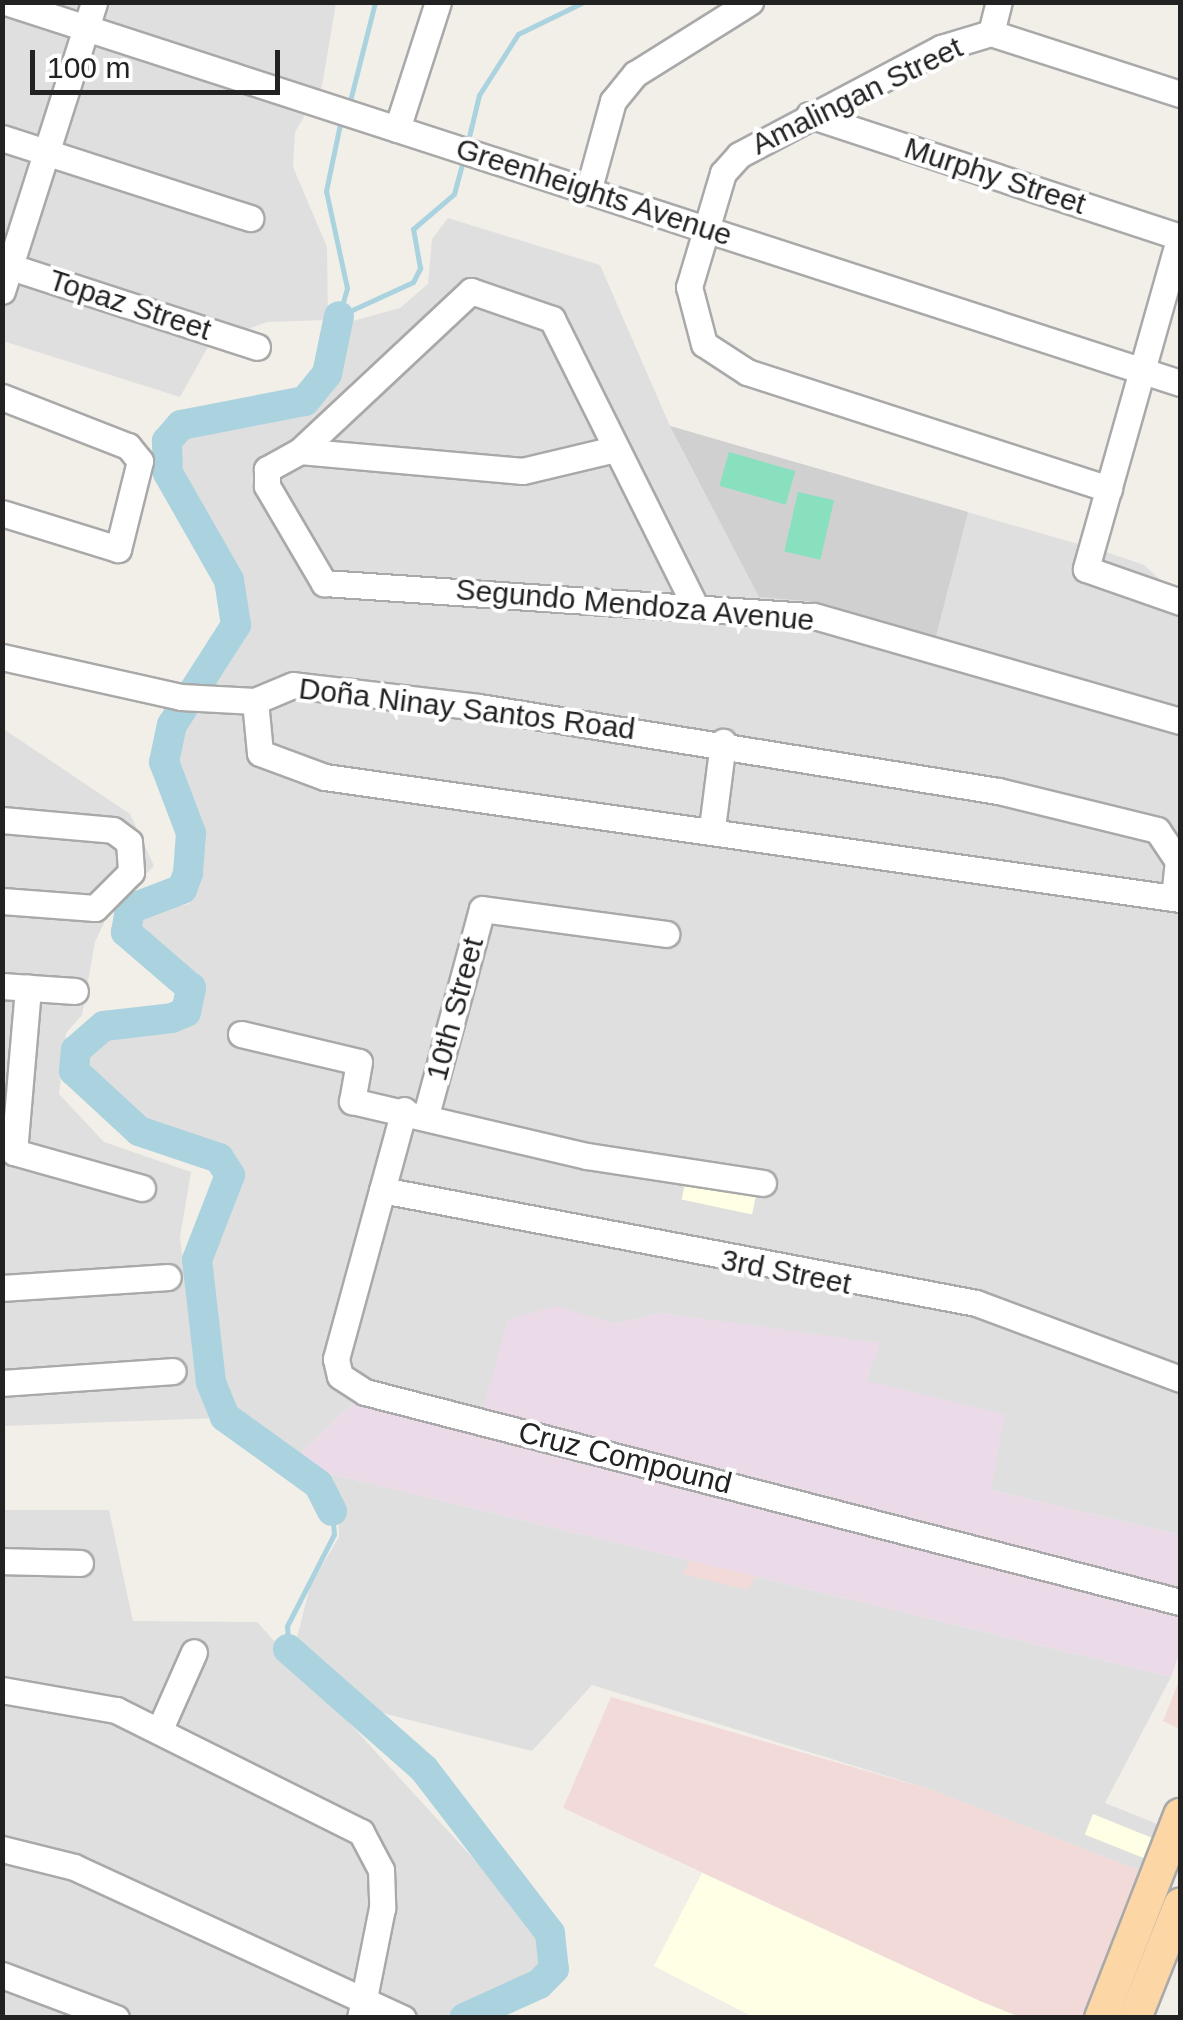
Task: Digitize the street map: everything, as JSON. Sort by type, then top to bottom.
[{"type":"main road","points":[[1101,2018],[1180,1815]]},
{"type":"main road","points":[[1135,2018],[1180,1904]]},
{"type":"street","name":"Greenheights Avenue","points":[[6,2],[590,188],[705,230],[1180,383]]},
{"type":"street","points":[[5,274],[94,2]]},
{"type":"street","points":[[397,129],[438,2]]},
{"type":"street","points":[[590,188],[613,101],[634,74],[750,2]]},
{"type":"street","points":[[990,33],[999,2]]},
{"type":"street","name":"Amalingan Street","points":[[1109,489],[747,372],[704,344],[692,319],[689,287],[723,172],[739,155],[809,115],[990,33],[1180,94]]},
{"type":"street","name":"Murphy Street","points":[[809,115],[1180,237]]},
{"type":"street","points":[[2,138],[250,218]]},
{"type":"street","points":[[1180,237],[1086,569],[1180,602]]},
{"type":"street","name":"Topaz Street","points":[[5,274],[257,347]]},
{"type":"street","points":[[300,452],[472,292],[552,319],[695,606]]},
{"type":"street","points":[[2,397],[128,446],[140,461],[118,548],[2,513]]},
{"type":"street","points":[[300,452],[523,471],[615,448]]},
{"type":"street","name":"Segundo Mendoza Avenue","points":[[300,452],[267,469],[267,486],[324,582],[814,616],[1180,721]]},
{"type":"street","points":[[2,657],[187,698],[255,702]]},
{"type":"street","name":"Doña Ninay Santos Road","points":[[293,684],[859,762],[1157,830],[1178,861],[1177,898],[273,764],[254,740],[255,702],[293,684]]},
{"type":"street","points":[[712,828],[723,742]]},
{"type":"street","points":[[2,820],[113,830],[129,842],[131,872],[95,908],[2,901]]},
{"type":"street","name":"10th Street","points":[[415,1113],[482,909],[666,934]]},
{"type":"street","points":[[75,991],[15,987],[8,1158],[142,1188]]},
{"type":"street","points":[[241,1034],[359,1062],[352,1101],[587,1156],[763,1183]]},
{"type":"street","name":"Cruz Compound","points":[[415,1113],[382,1190],[336,1359],[340,1376],[365,1392],[1180,1602]]},
{"type":"street","name":"3rd Street","points":[[382,1190],[976,1304],[1180,1379]]},
{"type":"street","points":[[2,1288],[168,1277]]},
{"type":"street","points":[[2,1383],[173,1372]]},
{"type":"street","points":[[2,1560],[80,1563]]},
{"type":"street","points":[[158,1731],[194,1652]]},
{"type":"street","points":[[2,1690],[82,1700],[342,1817],[374,1848],[382,1908],[380,2014],[74,1866],[2,1848]]},
{"type":"street","points":[[2,1976],[116,2018]]},
{"type":"shaded area","points":[[3,3],[336,3],[322,86],[295,132],[293,167],[327,247],[328,320],[267,322],[210,343],[180,397],[3,341]]},
{"type":"shaded area","points":[[448,218],[600,265],[670,426],[1109,553],[1144,565],[1180,598],[1180,1535],[991,1490],[866,1381],[879,1344],[661,1313],[616,1324],[583,1317],[482,1413],[368,1389],[296,1458],[237,1419],[216,1381],[204,1280],[229,1168],[208,1144],[124,1126],[91,1085],[88,1053],[105,1040],[159,1031],[184,1004],[182,962],[132,934],[143,911],[189,904],[195,819],[175,766],[178,737],[239,633],[239,585],[181,486],[173,452],[191,432],[311,402],[340,366],[353,321],[400,308],[428,284],[432,239]]},
{"type":"shaded area","points":[[670,426],[968,512],[936,636],[818,602],[759,597]]},
{"type":"shaded area","points":[[2,728],[130,814],[154,866],[110,910],[95,942],[82,1015],[66,1033],[59,1094],[104,1142],[191,1172],[180,1237],[195,1371],[218,1418],[3,1426]]},
{"type":"shaded area","points":[[687,1174],[757,1189],[752,1214],[682,1199]]},
{"type":"shaded area","points":[[556,1306],[616,1324],[661,1313],[880,1343],[867,1381],[1005,1414],[991,1490],[1180,1535],[1180,1651],[1171,1677],[319,1471],[296,1458],[368,1389],[482,1413],[508,1320]]},
{"type":"shaded area","points":[[319,1471],[1171,1677],[1105,1803],[1160,1825],[1141,1871],[929,1789],[592,1685],[532,1751],[371,1710],[296,1642],[310,1586],[339,1537],[338,1506]]},
{"type":"shaded area","points":[[2,1510],[109,1510],[133,1621],[257,1622],[535,1926],[544,1963],[450,2017],[3,2017]]},
{"type":"shaded area","points":[[691,1558],[756,1576],[748,1590],[683,1574]]},
{"type":"shaded area","points":[[1180,1678],[1180,1729],[1163,1721]]},
{"type":"shaded area","points":[[611,1697],[929,1789],[1141,1871],[1083,2017],[1020,2017],[982,2002],[563,1808]]},
{"type":"shaded area","points":[[1093,1814],[1154,1839],[1146,1859],[1085,1834]]},
{"type":"shaded area","points":[[702,1873],[1020,2017],[753,2017],[654,1966]]},
{"type":"green space","points":[[729,452],[795,471],[786,505],[719,486]]},
{"type":"green space","points":[[798,492],[834,500],[820,560],[784,551]]},
{"type":"waterway","points":[[349,105],[375,2]]},
{"type":"waterway","points":[[467,145],[479,95],[518,34],[584,2]]},
{"type":"waterway","points":[[339,316],[347,288],[326,191],[341,119]]},
{"type":"waterway","points":[[339,316],[413,282],[420,268],[413,229],[454,194],[463,160]]},
{"type":"waterway","points":[[332,1511],[318,1484],[225,1417],[211,1382],[197,1260],[230,1175],[219,1158],[139,1131],[74,1071],[76,1050],[104,1026],[172,1018],[186,1012],[191,988],[126,932],[130,909],[182,889],[188,873],[191,833],[164,762],[172,725],[236,625],[229,580],[168,473],[167,441],[181,425],[305,401],[327,374],[339,316]]},
{"type":"waterway","points":[[288,1649],[287,1626],[334,1534],[332,1511]]},
{"type":"waterway","points":[[288,1649],[424,1769],[550,1933],[554,1969],[539,1984],[464,2018]]}]
